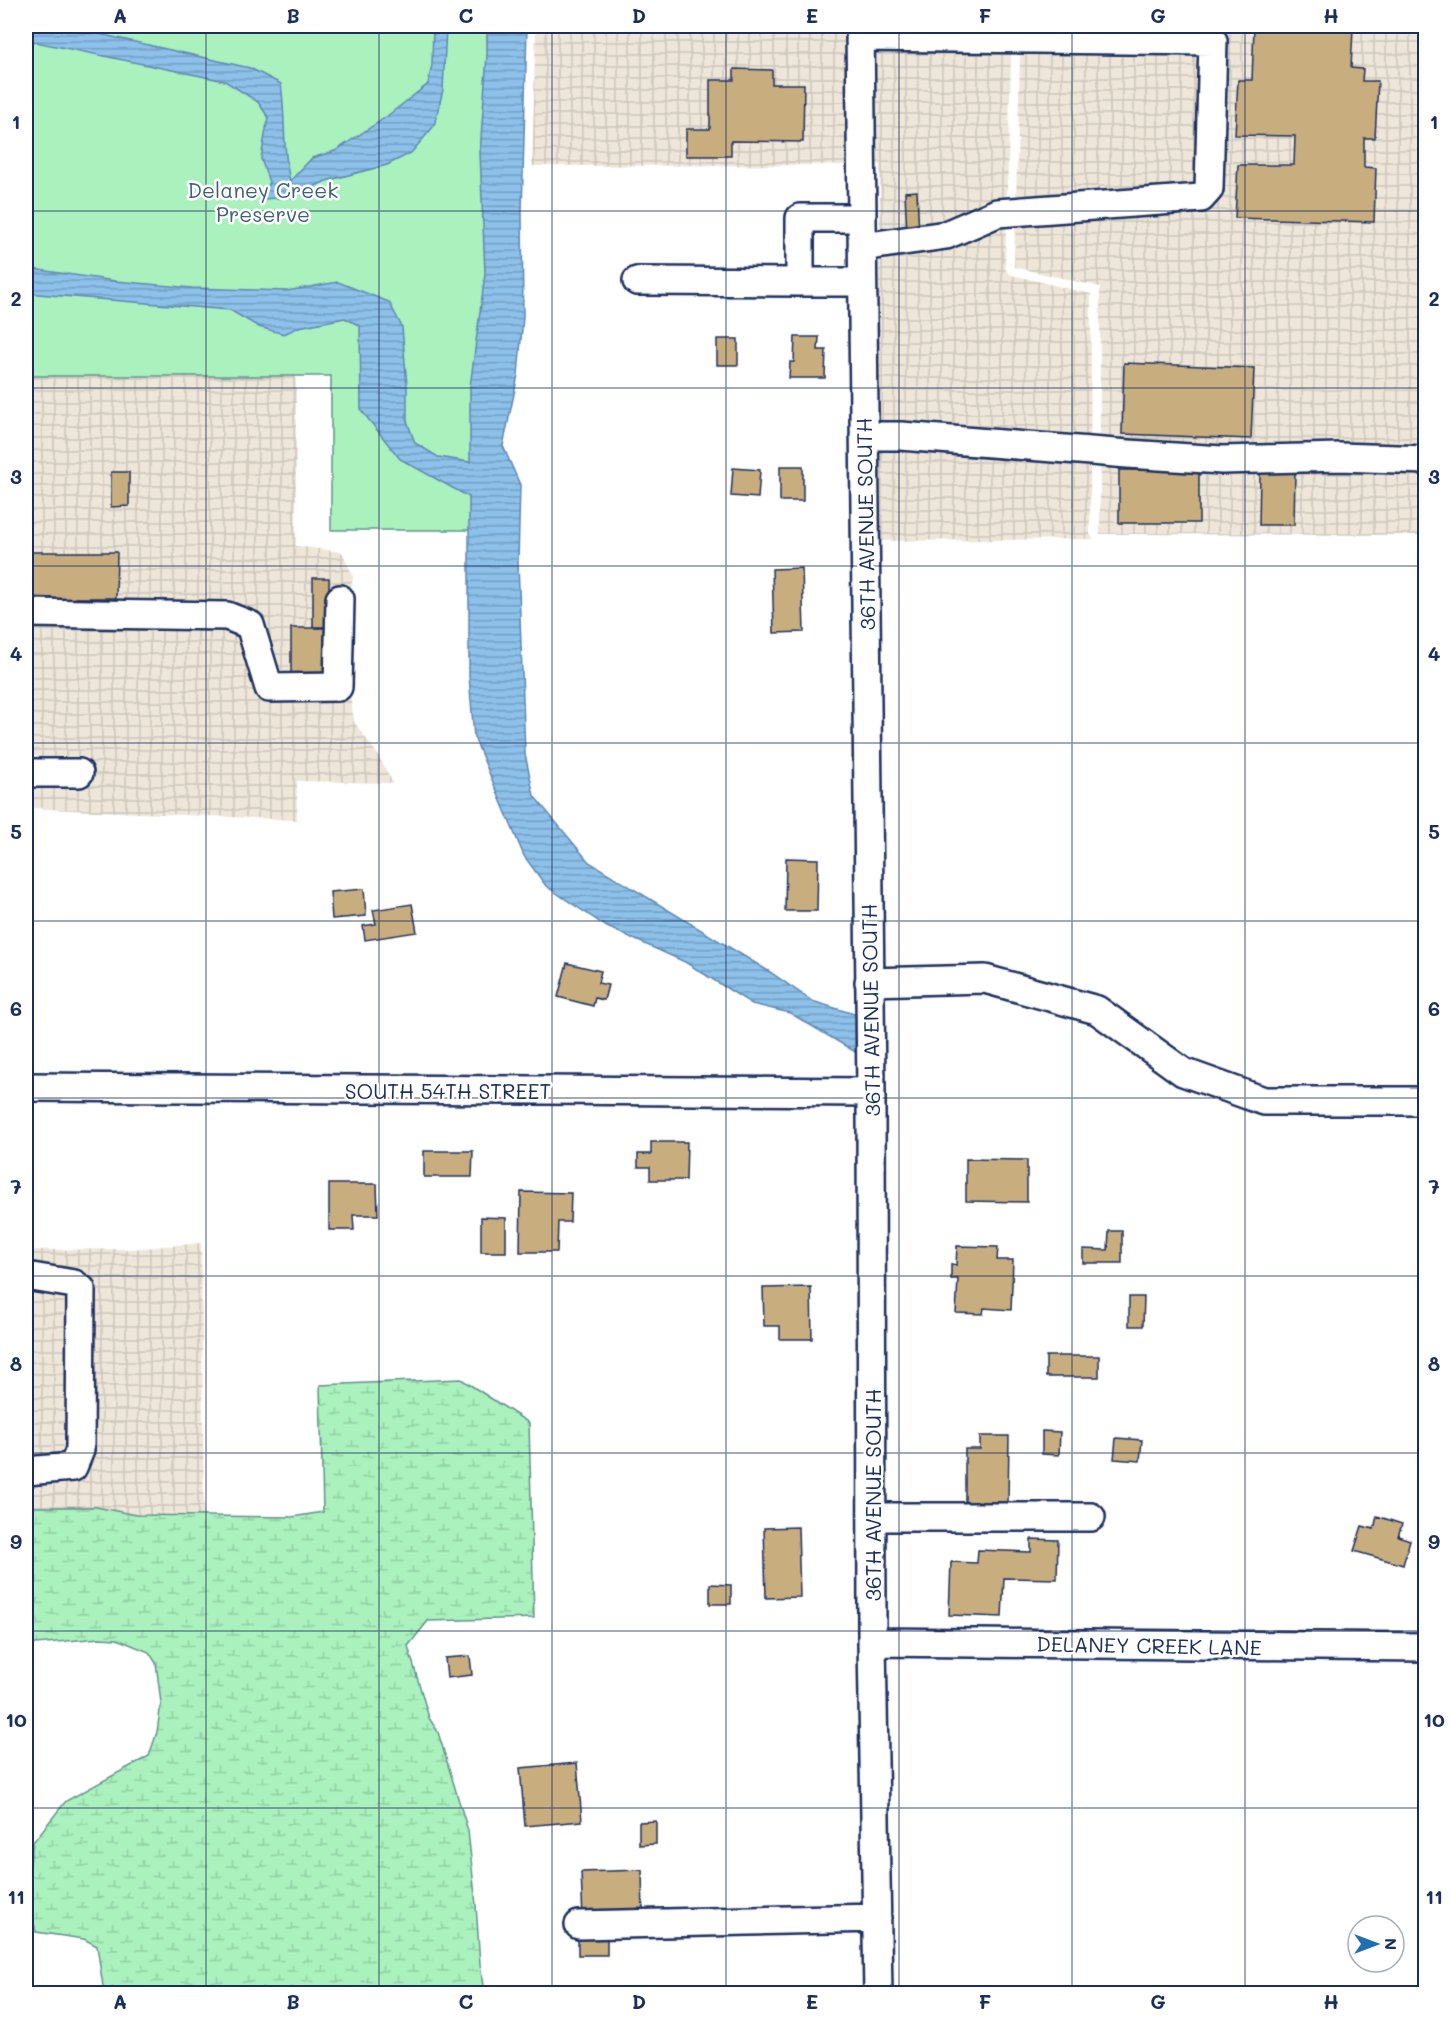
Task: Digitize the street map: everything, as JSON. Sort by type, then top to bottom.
[{"type":"street","points":[[860,31],[1213,41],[1209,189],[1201,198],[997,213],[946,235],[862,247]]},
{"type":"street","name":"36TH AVENUE SOUTH","points":[[860,31],[871,1092],[872,1642],[878,1994]]},
{"type":"street","points":[[800,282],[800,218],[862,218]]},
{"type":"street","points":[[637,281],[862,282]]},
{"type":"street","points":[[864,436],[901,436],[1222,460],[1340,457],[1425,460]]},
{"type":"street","points":[[26,613],[227,616],[250,625],[269,688],[339,687],[340,599]]},
{"type":"street","points":[[26,773],[79,773]]},
{"type":"street","points":[[869,982],[985,979],[1097,1010],[1183,1072],[1264,1101],[1425,1101]]},
{"type":"street","name":"SOUTH 54TH STREET","points":[[26,1087],[871,1092]]},
{"type":"street","points":[[26,1276],[74,1284],[81,1289],[80,1450],[73,1467],[26,1471]]},
{"type":"street","points":[[872,1517],[1091,1517]]},
{"type":"street","name":"DELANEY CREEK LANE","points":[[872,1642],[1425,1647]]},
{"type":"street","points":[[579,1925],[877,1918]]},
{"type":"shaded area","points":[[536,26],[849,26],[850,165],[532,166]]},
{"type":"shaded area","points":[[871,26],[1012,26],[1005,267],[1012,275],[1091,294],[1090,534],[1093,539],[877,541],[880,165],[872,165]]},
{"type":"shaded area","points":[[1021,26],[1425,26],[1425,535],[1100,534],[1100,287],[1014,267]]},
{"type":"shaded area","points":[[26,360],[296,365],[296,546],[342,552],[353,576],[343,644],[354,722],[378,755],[393,783],[297,781],[297,820],[26,808]]},
{"type":"shaded area","points":[[201,1243],[204,1516],[136,1515],[96,1507],[26,1507],[26,1250],[132,1249]]},
{"type":"green space","name":"Delaney Creek Preserve","points":[[26,26],[502,26],[500,530],[331,530],[331,376],[26,376]]},
{"type":"green space","points":[[461,1379],[529,1423],[534,1618],[428,1621],[408,1646],[429,1718],[438,1732],[468,1831],[484,1993],[104,1993],[97,1946],[84,1939],[36,1932],[26,1891],[33,1842],[66,1801],[149,1756],[157,1732],[161,1703],[156,1663],[149,1652],[117,1639],[99,1638],[26,1645],[26,1507],[96,1507],[136,1515],[292,1517],[323,1512],[320,1385]]},
{"type":"water","points":[[26,26],[64,26],[250,68],[281,84],[290,181],[312,158],[335,151],[386,117],[428,84],[432,65],[433,26],[446,26],[443,90],[434,126],[411,153],[387,165],[326,181],[292,197],[263,199],[269,182],[261,159],[268,117],[258,102],[225,81],[26,40]]},
{"type":"water","points":[[487,26],[527,26],[522,212],[523,317],[518,375],[503,446],[520,485],[518,562],[525,754],[534,796],[589,862],[770,972],[812,1001],[864,1017],[862,1056],[790,1013],[752,1004],[685,962],[607,927],[546,886],[524,856],[474,737],[469,676],[469,497],[400,459],[361,410],[360,326],[345,318],[299,327],[284,334],[259,327],[230,310],[26,293],[26,268],[115,281],[192,288],[287,291],[338,282],[389,302],[402,327],[407,386],[407,421],[415,443],[438,457],[470,462],[470,387],[485,274],[480,152]]},
{"type":"building","points":[[1254,27],[1353,29],[1351,68],[1363,69],[1362,81],[1378,81],[1375,138],[1364,138],[1364,167],[1376,168],[1374,222],[1235,218],[1238,165],[1294,165],[1295,136],[1235,135],[1238,80],[1252,80]]},
{"type":"building","points":[[734,69],[772,70],[772,84],[804,84],[803,142],[731,141],[731,156],[686,156],[686,129],[710,129],[710,80],[734,80]]},
{"type":"building","points":[[917,191],[919,235],[907,235],[905,192]]},
{"type":"building","points":[[795,337],[819,337],[818,350],[826,350],[825,378],[789,378],[790,362],[794,362]]},
{"type":"building","points":[[717,339],[738,339],[738,365],[717,365]]},
{"type":"building","points":[[1124,363],[1254,368],[1251,439],[1122,434]]},
{"type":"building","points":[[780,466],[803,466],[803,501],[780,501]]},
{"type":"building","points":[[733,468],[760,470],[758,498],[731,496]]},
{"type":"building","points":[[1119,470],[1199,470],[1199,523],[1119,523]]},
{"type":"building","points":[[111,472],[129,472],[129,506],[111,507]]},
{"type":"building","points":[[1260,473],[1295,473],[1294,525],[1259,525]]},
{"type":"building","points":[[26,552],[117,552],[116,598],[76,598],[76,605],[53,605],[53,598],[26,597]]},
{"type":"building","points":[[802,568],[804,632],[774,633],[772,569]]},
{"type":"building","points":[[313,578],[329,578],[329,627],[313,627]]},
{"type":"building","points":[[291,628],[329,628],[329,678],[291,678]]},
{"type":"building","points":[[786,858],[818,859],[817,911],[785,911]]},
{"type":"building","points":[[364,889],[366,916],[332,919],[330,892]]},
{"type":"building","points":[[412,904],[417,932],[365,940],[363,926],[376,924],[373,910]]},
{"type":"building","points":[[567,963],[601,971],[598,983],[608,985],[604,1000],[595,998],[593,1006],[558,997]]},
{"type":"building","points":[[651,1142],[687,1142],[686,1180],[650,1180],[650,1167],[638,1167],[638,1154],[651,1154]]},
{"type":"building","points":[[424,1151],[473,1151],[472,1177],[424,1177]]},
{"type":"building","points":[[966,1159],[1027,1160],[1027,1202],[966,1201]]},
{"type":"building","points":[[329,1184],[377,1184],[378,1215],[353,1215],[354,1230],[329,1230]]},
{"type":"building","points":[[521,1192],[571,1193],[570,1222],[558,1222],[557,1252],[520,1252]]},
{"type":"building","points":[[481,1217],[506,1218],[506,1252],[481,1252]]},
{"type":"building","points":[[1109,1231],[1122,1231],[1122,1263],[1083,1263],[1083,1249],[1108,1250]]},
{"type":"building","points":[[957,1246],[998,1247],[997,1260],[1013,1260],[1011,1310],[984,1308],[983,1314],[956,1313],[958,1279],[951,1279],[951,1264],[956,1265]]},
{"type":"building","points":[[811,1287],[812,1339],[780,1339],[780,1326],[764,1326],[763,1288]]},
{"type":"building","points":[[1129,1297],[1144,1297],[1143,1326],[1129,1326]]},
{"type":"building","points":[[26,1342],[30,1342],[29,1413],[26,1413]]},
{"type":"building","points":[[1046,1356],[1099,1356],[1099,1377],[1046,1377]]},
{"type":"building","points":[[1042,1431],[1060,1432],[1059,1455],[1042,1454]]},
{"type":"building","points":[[980,1436],[1009,1436],[1008,1503],[965,1502],[965,1449],[980,1449]]},
{"type":"building","points":[[1116,1438],[1142,1440],[1140,1461],[1114,1459]]},
{"type":"building","points":[[1377,1516],[1402,1524],[1398,1536],[1410,1540],[1403,1565],[1354,1551],[1362,1526],[1374,1529]]},
{"type":"building","points":[[798,1527],[800,1597],[766,1598],[764,1528]]},
{"type":"building","points":[[1031,1539],[1058,1540],[1057,1579],[1004,1578],[1002,1617],[949,1615],[951,1562],[977,1563],[978,1550],[1031,1552]]},
{"type":"building","points":[[710,1584],[731,1585],[731,1604],[710,1604]]},
{"type":"building","points":[[470,1656],[472,1675],[447,1678],[445,1658]]},
{"type":"building","points":[[577,1763],[582,1821],[525,1826],[520,1768]]},
{"type":"building","points":[[656,1821],[656,1844],[639,1845],[639,1822]]},
{"type":"building","points":[[642,1870],[643,1917],[583,1919],[581,1872]]},
{"type":"building","points":[[578,1938],[607,1938],[607,1955],[578,1955]]}]
